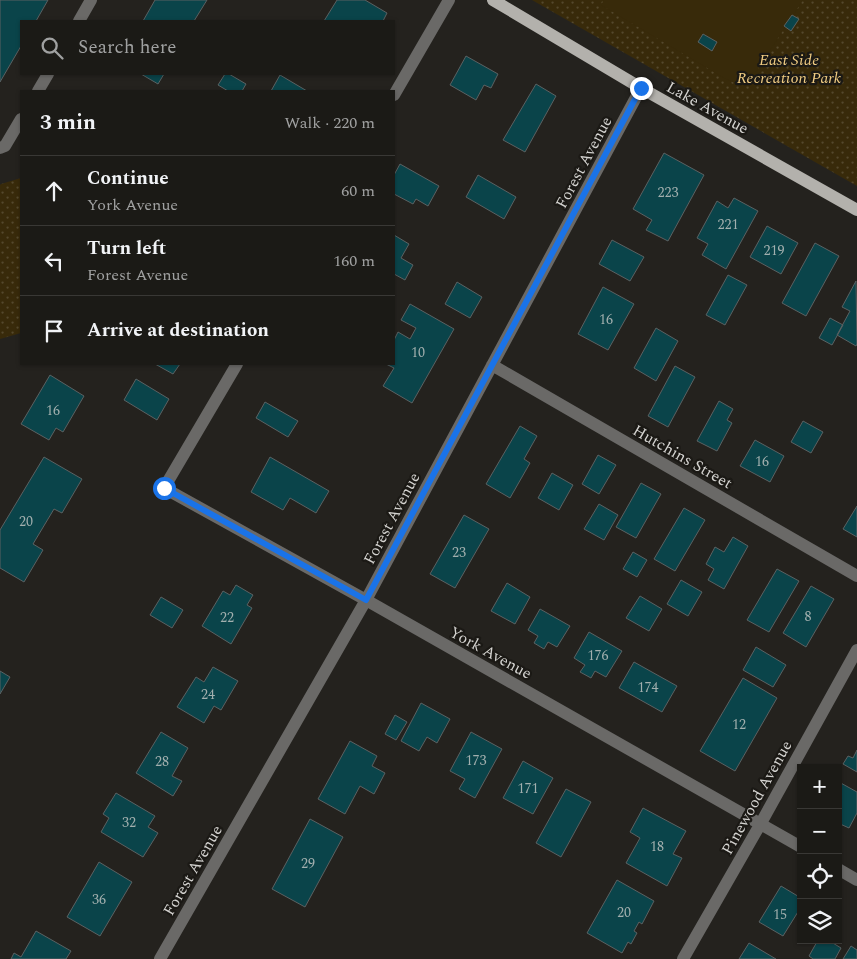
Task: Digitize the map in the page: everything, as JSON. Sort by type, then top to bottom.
[{"type":"main road","name":"Lake Avenue","points":[[493,0],[641,88],[857,210]]},
{"type":"street","points":[[80,20],[91,0]]},
{"type":"street","points":[[395,92],[449,0]]},
{"type":"street","points":[[39,90],[47,75]]},
{"type":"street","name":"Forest Avenue","points":[[160,959],[366,600],[641,88]]},
{"type":"street","points":[[0,148],[5,146],[20,121]]},
{"type":"street","name":"York Avenue","points":[[235,365],[164,488],[366,600],[797,845]]},
{"type":"street","name":"Hutchins Street","points":[[492,365],[857,576]]},
{"type":"street","name":"Pinewood Avenue","points":[[683,959],[857,650]]},
{"type":"street","points":[[842,871],[857,880]]},
{"type":"green space","name":"East Side Recreation Park","points":[[532,0],[857,0],[857,186]]},
{"type":"green space","points":[[604,0],[803,0],[748,84],[741,86],[724,78],[601,5]]},
{"type":"green space","points":[[20,178],[20,333],[0,339],[0,185]]},
{"type":"building","points":[[0,0],[48,0],[37,20],[20,20],[20,48],[0,82]]},
{"type":"building","points":[[155,0],[207,0],[195,20],[144,20]]},
{"type":"building","points":[[337,0],[365,0],[387,13],[384,20],[325,20]]},
{"type":"building","points":[[792,15],[799,19],[791,31],[784,26]]},
{"type":"building","points":[[703,34],[717,42],[712,51],[698,42]]},
{"type":"building","points":[[466,56],[498,74],[491,88],[484,85],[476,100],[450,85]]},
{"type":"building","points":[[143,75],[163,75],[158,84]]},
{"type":"building","points":[[224,75],[231,75],[246,84],[243,90],[226,90],[218,85]]},
{"type":"building","points":[[280,75],[305,90],[272,90]]},
{"type":"building","points":[[536,84],[556,96],[525,152],[503,140]]},
{"type":"building","points":[[664,153],[704,175],[668,241],[646,230],[652,220],[633,209]]},
{"type":"building","points":[[400,164],[439,186],[428,206],[416,199],[413,204],[395,195],[395,173]]},
{"type":"building","points":[[478,175],[516,197],[504,219],[466,197]]},
{"type":"building","points":[[734,198],[758,211],[726,269],[702,255],[708,244],[697,238],[717,201],[728,208]]},
{"type":"building","points":[[767,226],[798,243],[781,274],[750,257]]},
{"type":"building","points":[[395,236],[409,244],[401,258],[413,265],[405,280],[395,275]]},
{"type":"building","points":[[612,240],[644,257],[630,281],[599,264]]},
{"type":"building","points":[[815,243],[839,256],[806,316],[782,303]]},
{"type":"building","points":[[728,275],[747,285],[725,325],[706,315]]},
{"type":"building","points":[[856,281],[856,346],[837,335],[850,311],[842,307]]},
{"type":"building","points":[[457,282],[482,297],[470,318],[445,304]]},
{"type":"building","points":[[603,287],[634,304],[608,350],[578,334]]},
{"type":"building","points":[[410,304],[454,329],[412,403],[383,386],[394,368],[388,365],[395,365],[395,338],[398,332],[410,339],[416,328],[401,320]]},
{"type":"building","points":[[830,318],[843,325],[832,345],[819,338]]},
{"type":"building","points":[[656,328],[678,341],[656,381],[634,368]]},
{"type":"building","points":[[157,365],[179,365],[173,374]]},
{"type":"building","points":[[675,366],[695,377],[668,427],[648,416]]},
{"type":"building","points":[[50,375],[84,396],[63,432],[56,428],[49,440],[21,424]]},
{"type":"building","points":[[136,379],[169,399],[157,420],[124,400]]},
{"type":"building","points":[[719,401],[733,409],[727,420],[732,423],[717,451],[697,441]]},
{"type":"building","points":[[265,402],[298,421],[288,437],[256,418]]},
{"type":"building","points":[[803,421],[823,432],[811,453],[791,442]]},
{"type":"building","points":[[520,426],[537,436],[524,459],[530,463],[510,498],[486,484]]},
{"type":"building","points":[[755,440],[784,456],[770,482],[740,466]]},
{"type":"building","points":[[598,455],[616,465],[599,494],[582,484]]},
{"type":"building","points":[[44,457],[82,479],[62,513],[54,509],[33,544],[43,550],[24,582],[0,568],[0,530]]},
{"type":"building","points":[[270,457],[329,491],[316,513],[290,498],[283,510],[251,492]]},
{"type":"building","points":[[552,473],[573,485],[559,510],[538,498]]},
{"type":"building","points":[[641,483],[661,494],[636,538],[616,527]]},
{"type":"building","points":[[599,504],[618,515],[604,540],[584,529]]},
{"type":"building","points":[[857,506],[857,537],[843,529]]},
{"type":"building","points":[[684,508],[705,520],[675,571],[654,559]]},
{"type":"building","points":[[464,515],[489,529],[455,588],[430,574]]},
{"type":"building","points":[[733,537],[748,546],[724,589],[708,580],[714,569],[706,564],[715,547],[724,552]]},
{"type":"building","points":[[633,552],[647,560],[637,577],[623,569]]},
{"type":"building","points":[[777,569],[799,581],[769,632],[747,620]]},
{"type":"building","points":[[681,580],[702,592],[688,616],[667,604]]},
{"type":"building","points":[[507,583],[530,597],[515,624],[491,611]]},
{"type":"building","points":[[236,585],[253,595],[247,605],[252,608],[231,644],[202,626],[223,591],[230,595]]},
{"type":"building","points":[[811,586],[834,599],[806,647],[783,633]]},
{"type":"building","points":[[640,596],[662,609],[649,631],[626,618]]},
{"type":"building","points":[[161,597],[183,610],[172,628],[150,615]]},
{"type":"building","points":[[540,609],[570,626],[557,647],[548,642],[544,649],[534,643],[538,636],[528,630]]},
{"type":"building","points":[[589,632],[622,651],[606,677],[595,671],[591,678],[580,672],[585,665],[574,658]]},
{"type":"building","points":[[756,647],[786,665],[773,687],[743,670]]},
{"type":"building","points":[[634,662],[677,686],[662,712],[619,688]]},
{"type":"building","points":[[213,667],[238,681],[221,710],[214,706],[204,723],[177,707],[196,677],[204,682]]},
{"type":"building","points":[[0,671],[10,677],[0,694]]},
{"type":"building","points":[[743,678],[777,698],[735,771],[700,751]]},
{"type":"building","points":[[421,703],[450,719],[437,743],[427,737],[419,751],[401,741]]},
{"type":"building","points":[[395,715],[407,722],[396,740],[385,734]]},
{"type":"building","points":[[161,732],[188,748],[172,776],[182,781],[173,796],[136,773]]},
{"type":"building","points":[[471,732],[502,749],[475,798],[459,789],[465,779],[450,771]]},
{"type":"building","points":[[350,741],[377,756],[372,766],[385,773],[374,794],[360,786],[345,814],[318,799]]},
{"type":"building","points":[[857,750],[857,772],[843,764],[848,756],[853,758]]},
{"type":"building","points":[[523,761],[553,778],[533,814],[503,798]]},
{"type":"building","points":[[842,784],[857,792],[857,813],[849,828],[842,825]]},
{"type":"building","points":[[566,789],[591,802],[561,857],[536,843]]},
{"type":"building","points":[[116,793],[155,816],[148,827],[158,833],[143,857],[101,832],[109,818],[103,814]]},
{"type":"building","points":[[643,808],[686,831],[673,854],[682,858],[667,886],[626,863],[640,838],[630,832]]},
{"type":"building","points":[[310,819],[343,837],[305,907],[272,889]]},
{"type":"building","points":[[99,862],[132,882],[100,936],[67,917]]},
{"type":"building","points":[[617,880],[654,901],[642,924],[639,922],[634,931],[637,933],[631,944],[628,942],[622,953],[587,933]]},
{"type":"building","points":[[781,886],[797,896],[797,913],[783,936],[759,922]]},
{"type":"building","points":[[36,931],[71,951],[66,959],[11,959],[14,953],[21,957]]},
{"type":"building","points":[[749,943],[776,959],[739,959]]},
{"type":"building","points":[[816,944],[834,944],[841,948],[835,959],[813,959],[809,956]]},
{"type":"building","points":[[851,946],[857,950],[857,959],[843,959]]},
{"type":"route","points":[[164,488],[366,600],[641,88]]}]
